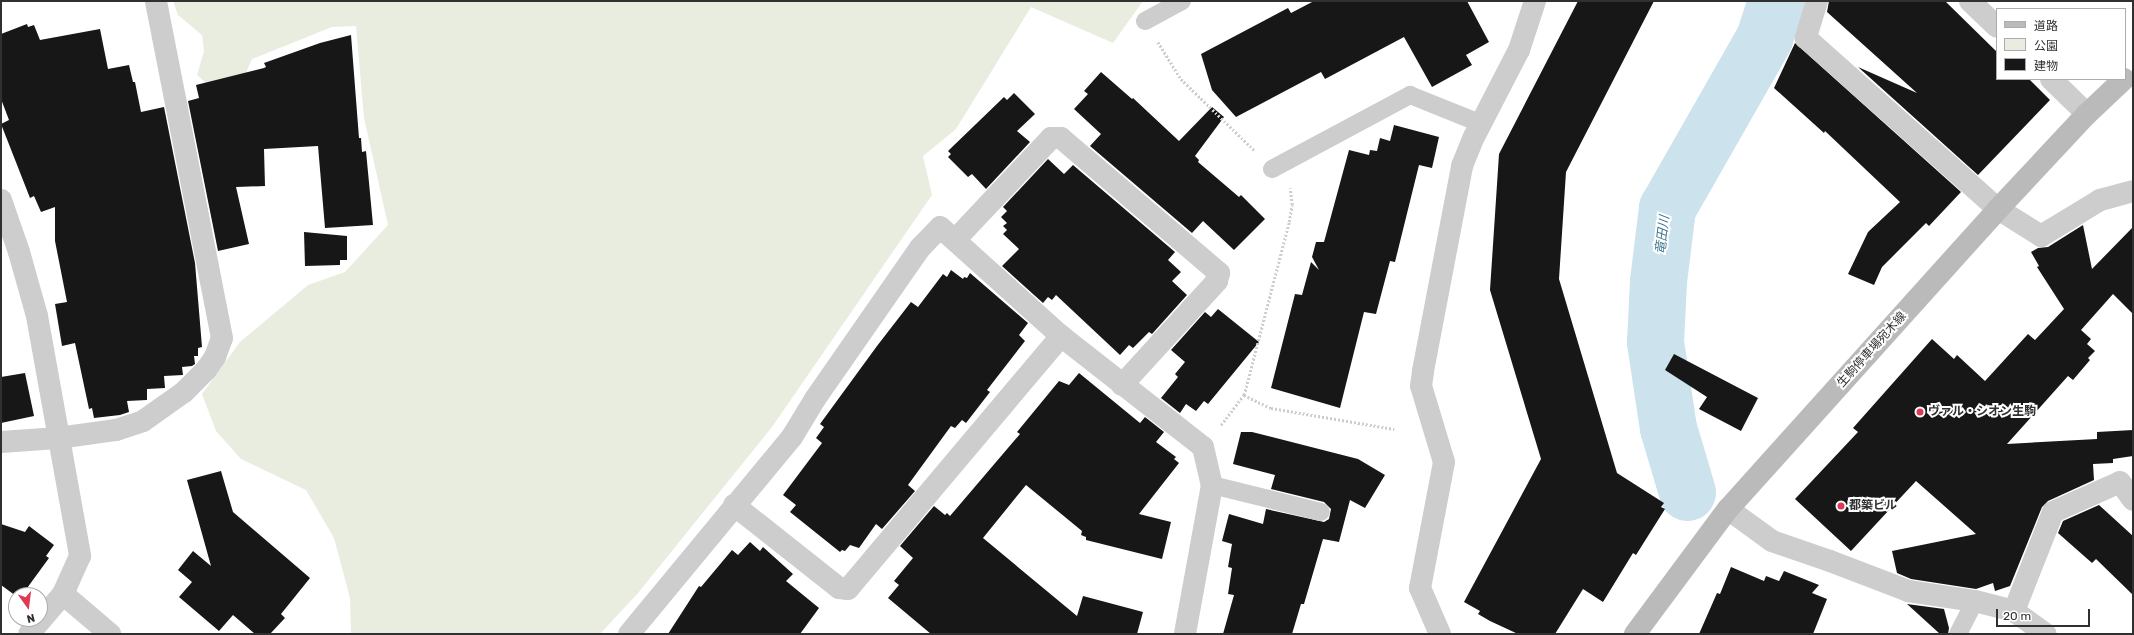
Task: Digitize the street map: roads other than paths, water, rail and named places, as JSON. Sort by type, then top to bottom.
[{"type":"main road","name":"生駒停車場宛木線","points":[[1635,634],[1728,509],[1998,209],[2087,114],[2122,80]]},
{"type":"street","points":[[1,442],[58,438],[116,430],[143,421],[184,392],[206,370],[215,357],[222,338],[156,1]]},
{"type":"street","points":[[1440,634],[1420,588],[1444,462],[1421,386],[1462,166],[1474,137],[1520,50],[1535,1]]},
{"type":"street","points":[[1817,1],[1806,38],[1998,209],[2041,236],[2100,200],[2133,191]]},
{"type":"street","points":[[1970,1],[1996,26]]},
{"type":"street","points":[[2052,80],[2087,114]]},
{"type":"street","points":[[955,240],[1051,138],[1061,138],[1219,274],[1217,281],[1122,385]]},
{"type":"street","points":[[1,200],[37,316],[80,556],[63,594],[29,634]]},
{"type":"street","points":[[629,634],[734,505],[792,437],[815,400],[920,248],[940,226],[1061,336],[1203,447],[1212,485],[1185,634]]},
{"type":"street","points":[[734,505],[839,588],[848,589],[1061,336]]},
{"type":"street","points":[[2014,611],[2053,512],[2120,482],[2133,500]]},
{"type":"street","points":[[1728,509],[1772,541],[1830,561],[1908,591],[1975,601],[2014,611],[2038,632]]},
{"type":"street","points":[[63,594],[110,634]]},
{"type":"lane","points":[[1145,21],[1182,1]]},
{"type":"lane","points":[[1272,168],[1410,95],[1482,124]]},
{"type":"lane","points":[[1212,485],[1321,512]]},
{"type":"lane","points":[[1958,634],[1975,601]]},
{"type":"waterway","name":"竜田川","points":[[1687,492],[1668,428],[1655,342],[1658,281],[1667,208],[1764,38],[1776,1]]},
{"type":"place","name":"ヴァル・シオン生駒","points":[[1920,412]]},
{"type":"place","name":"都築ビル","points":[[1841,506]]}]
